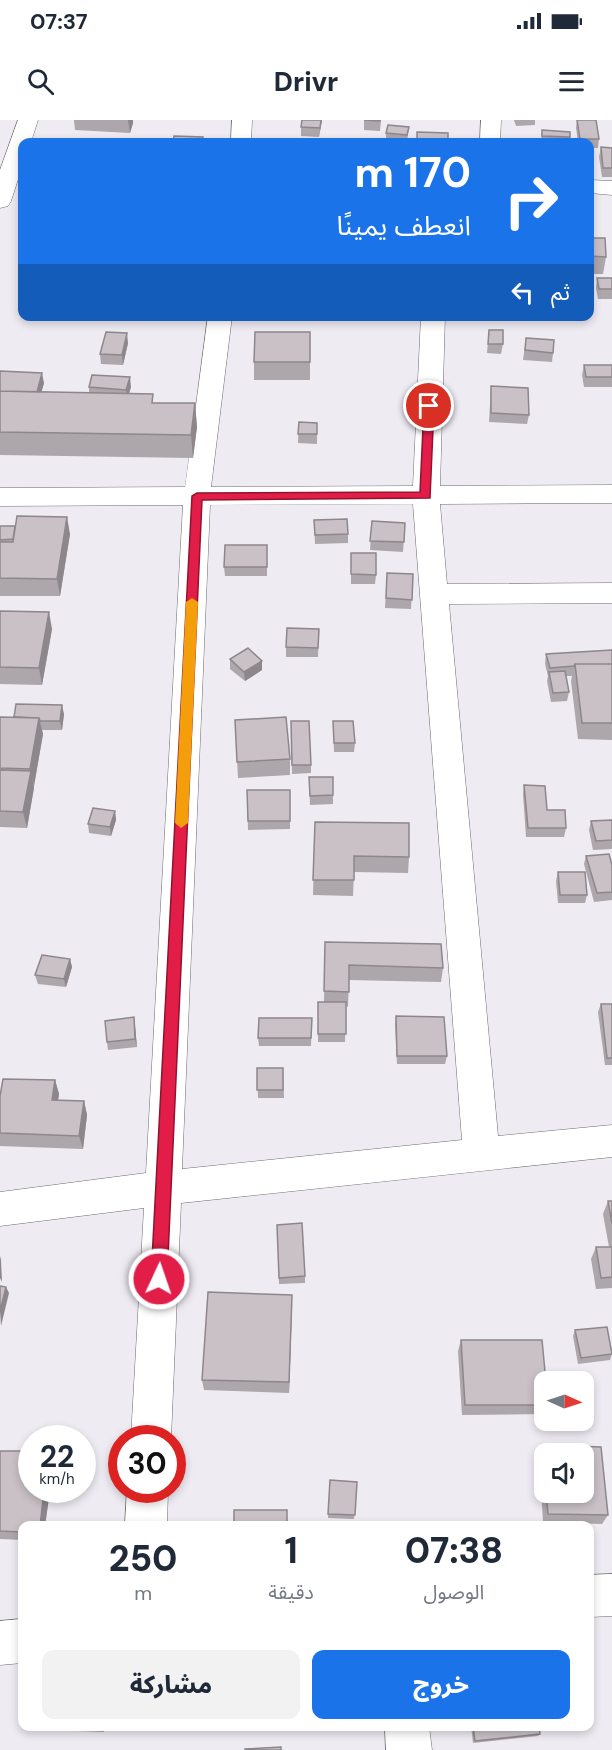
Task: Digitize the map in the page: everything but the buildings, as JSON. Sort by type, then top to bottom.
[{"type":"street","points":[[241,138],[242,120]]},
{"type":"street","points":[[490,138],[491,120]]},
{"type":"street","points":[[0,201],[16,132]]},
{"type":"street","points":[[594,187],[612,188]]},
{"type":"street","points":[[152,1425],[197,496],[219,321]]},
{"type":"street","points":[[433,321],[426,496],[481,1154]]},
{"type":"street","points":[[0,497],[611,497]]},
{"type":"street","points":[[434,594],[612,593]]},
{"type":"street","points":[[0,1209],[164,1188],[612,1141]]},
{"type":"street","points":[[146,1521],[147,1503]]},
{"type":"street","points":[[594,1596],[612,1595]]},
{"type":"street","points":[[0,1643],[18,1641]]},
{"type":"street","points":[[407,1731],[409,1750]]},
{"type":"slow traffic","points":[[181,823],[192,602]]},
{"type":"route","points":[[159,1279],[197,496],[426,496],[429,406]]}]
